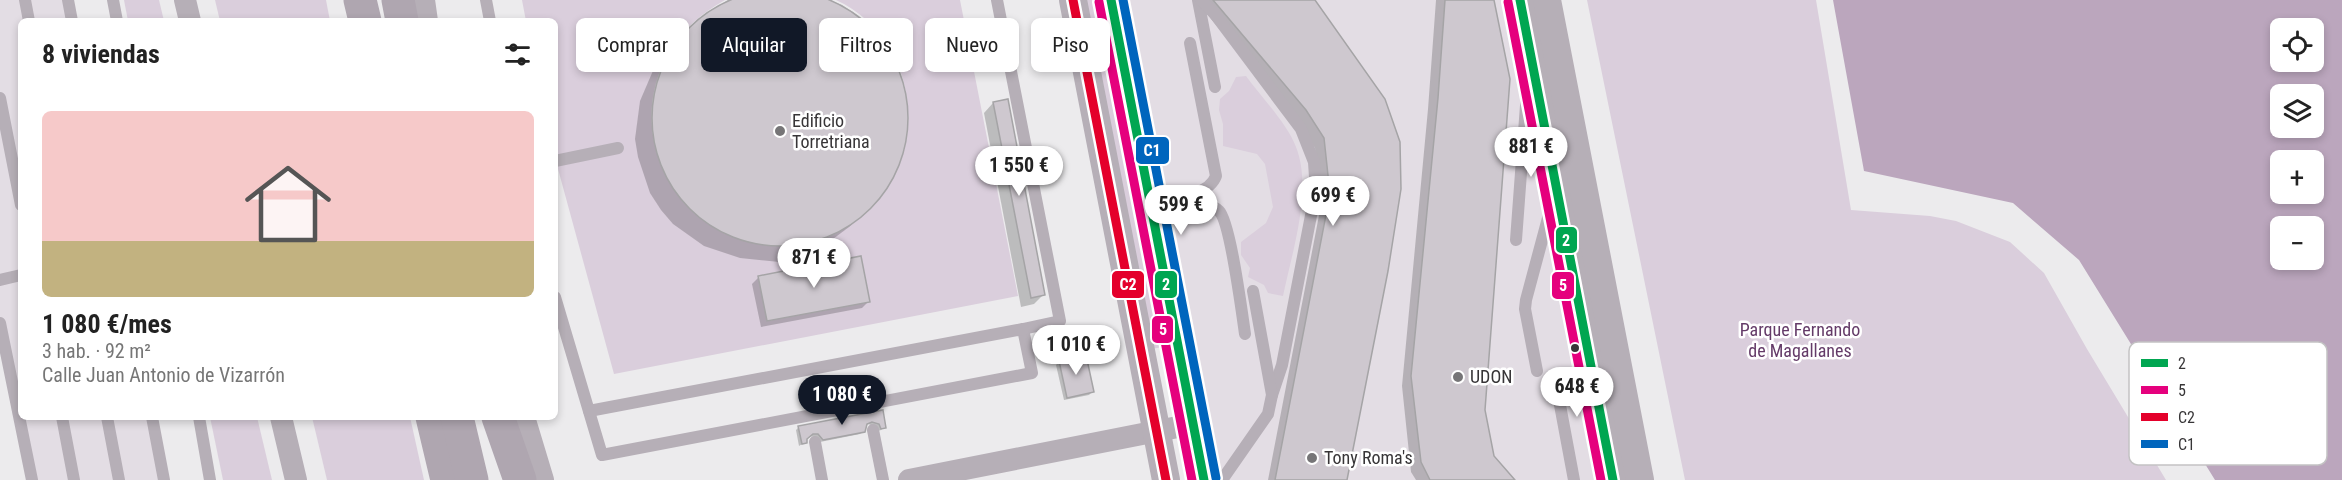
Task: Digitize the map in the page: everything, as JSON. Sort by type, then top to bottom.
[{"type":"main road","points":[[360,0],[363,18]]},
{"type":"main road","points":[[398,0],[401,18]]},
{"type":"main road","points":[[433,420],[447,480]]},
{"type":"main road","points":[[458,420],[472,480]]},
{"type":"main road","points":[[485,420],[499,480]]},
{"type":"main road","points":[[499,420],[520,480]]},
{"type":"street","points":[[185,0],[189,18]]},
{"type":"street","points":[[424,0],[427,18]]},
{"type":"street","points":[[1073,0],[1166,480]]},
{"type":"street","points":[[1111,0],[1204,480]]},
{"type":"street","points":[[1520,0],[1612,480]]},
{"type":"street","points":[[1547,0],[1640,480]]},
{"type":"street","points":[[282,420],[296,480]]},
{"type":"street","points":[[525,420],[543,480]]},
{"type":"street","points":[[909,480],[1193,424]]},
{"type":"lane","points":[[25,0],[28,18]]},
{"type":"lane","points":[[68,0],[71,18]]},
{"type":"lane","points":[[113,0],[116,18]]},
{"type":"lane","points":[[486,0],[489,18]]},
{"type":"lane","points":[[589,411],[1060,321],[997,0]]},
{"type":"lane","points":[[1199,0],[1215,87]]},
{"type":"lane","points":[[1199,0],[1214,13],[1296,122],[1308,144],[1314,162],[1315,177],[1314,200],[1282,365],[1268,414],[1222,480]]},
{"type":"lane","points":[[1146,176],[1169,194],[1180,195],[1204,190],[1213,184],[1216,176],[1190,43]]},
{"type":"lane","points":[[1516,240],[1530,53]]},
{"type":"lane","points":[[0,99],[18,190]]},
{"type":"lane","points":[[558,160],[618,148]]},
{"type":"lane","points":[[1537,371],[1525,309],[1556,188]]},
{"type":"lane","points":[[1158,239],[1162,226],[1170,217],[1182,210],[1206,205],[1217,208],[1222,215],[1227,232],[1245,334]]},
{"type":"lane","points":[[0,280],[18,276]]},
{"type":"lane","points":[[1253,291],[1272,395]]},
{"type":"lane","points":[[558,307],[602,455],[869,408],[1032,373],[1023,329]]},
{"type":"lane","points":[[0,323],[18,411]]},
{"type":"lane","points":[[1557,389],[1574,480]]},
{"type":"lane","points":[[20,420],[32,480]]},
{"type":"lane","points":[[63,420],[74,480]]},
{"type":"lane","points":[[108,420],[119,480]]},
{"type":"lane","points":[[153,420],[164,480]]},
{"type":"lane","points":[[200,420],[210,480]]},
{"type":"lane","points":[[873,430],[883,480]]},
{"type":"lane","points":[[815,442],[822,480]]},
{"type":"shaded area","points":[[0,0],[69,0],[73,18],[18,18],[18,405],[0,316]]},
{"type":"shaded area","points":[[1121,0],[1511,0],[1603,480],[1214,480]]},
{"type":"shaded area","points":[[1833,0],[2342,0],[2342,480],[2215,480],[2206,465],[2327,465],[2327,342],[2130,342],[2079,260],[2013,203],[1864,171]]},
{"type":"shaded area","points":[[21,420],[152,420],[164,480],[33,480]]},
{"type":"green space","points":[[124,0],[159,0],[163,18],[127,18]]},
{"type":"green space","points":[[215,0],[326,0],[329,18],[219,18]]},
{"type":"green space","points":[[522,0],[725,0],[689,28],[689,18],[576,18],[576,72],[660,72],[652,110],[656,152],[674,189],[704,219],[744,238],[795,243],[800,268],[758,276],[767,321],[870,301],[861,256],[819,264],[814,240],[854,221],[866,212],[888,187],[901,159],[908,129],[907,98],[900,72],[913,72],[913,18],[864,18],[836,0],[960,0],[964,18],[925,18],[925,72],[974,72],[1018,296],[614,374],[558,169],[558,18],[525,18]]},
{"type":"green space","points":[[1083,0],[1102,0],[1105,18],[1087,18]]},
{"type":"green space","name":"Parque Fernando de Magallanes","points":[[1587,0],[1816,0],[1851,210],[1930,216],[1956,221],[2010,242],[2044,273],[2129,419],[2129,465],[2157,465],[2166,480],[1685,480]]},
{"type":"green space","points":[[1110,41],[1169,346],[1151,349],[1097,72],[1110,72]]},
{"type":"green space","points":[[1246,76],[1292,138],[1301,164],[1302,201],[1296,241],[1283,296],[1268,293],[1264,285],[1248,277],[1250,268],[1241,255],[1241,242],[1266,223],[1273,207],[1265,164],[1257,154],[1223,146],[1220,99],[1229,91],[1236,77]]},
{"type":"green space","points":[[211,420],[258,420],[272,480],[223,480]]},
{"type":"green space","points":[[313,420],[411,420],[424,480],[327,480]]},
{"type":"building","name":"Edificio Torretriana","points":[[734,-1],[826,-1],[851,12],[860,18],[819,18],[819,72],[899,72],[905,93],[908,118],[905,143],[898,167],[886,189],[861,217],[851,224],[829,236],[805,243],[780,246],[755,243],[731,236],[709,224],[681,199],[674,189],[662,167],[655,143],[653,105],[661,72],[689,72],[689,29],[699,19],[709,12]]},
{"type":"building","points":[[1213,0],[1315,0],[1385,99],[1400,142],[1401,189],[1388,271],[1347,480],[1275,480],[1330,194],[1324,138],[1306,110]]},
{"type":"building","points":[[1445,0],[1494,0],[1510,79],[1485,410],[1494,456],[1515,480],[1430,480],[1421,462],[1411,376],[1438,98]]},
{"type":"building","points":[[1008,99],[1045,295],[1031,298],[993,102]]},
{"type":"building","points":[[861,256],[870,302],[767,321],[758,276]]},
{"type":"building","points":[[1086,355],[1094,392],[1067,398],[1059,361]]},
{"type":"building","points":[[883,410],[886,428],[881,429],[879,424],[872,422],[867,424],[865,432],[823,440],[818,434],[813,434],[807,439],[807,443],[802,444],[798,426]]},
{"type":"transit line","name":"C2","points":[[1073,0],[1166,480]]},
{"type":"transit line","name":"2","points":[[1111,0],[1204,480]]},
{"type":"transit line","name":"C1","points":[[1123,0],[1216,478]]},
{"type":"transit line","name":"2","points":[[1520,0],[1613,480]]},
{"type":"transit line","name":"5","points":[[1099,2],[1192,480]]},
{"type":"transit line","name":"5","points":[[1508,2],[1601,480]]},
{"type":"place","name":"Edificio Torretriana","points":[[780,131]]},
{"type":"place","name":"UDON","points":[[1458,377]]},
{"type":"place","name":"Tony Roma's","points":[[1312,458]]}]
